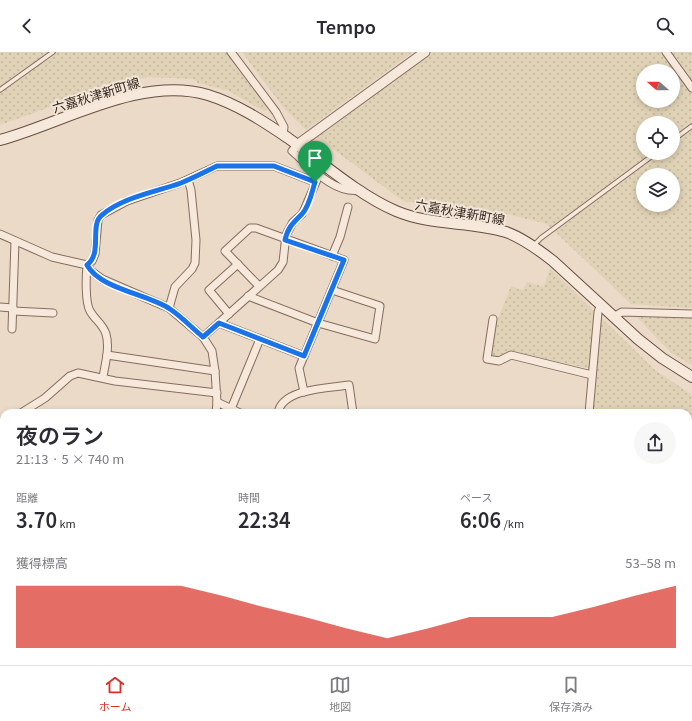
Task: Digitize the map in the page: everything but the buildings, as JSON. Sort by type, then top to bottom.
[{"type":"main road","name":"六嘉秋津新町線","points":[[0,140],[111,102],[149,92],[207,95],[238,107],[283,135],[362,190],[394,210],[415,218],[506,232],[534,246],[553,261],[662,358],[692,377]]},
{"type":"street","points":[[231,52],[276,112],[284,127],[283,135]]},
{"type":"street","points":[[362,190],[350,192],[319,175],[292,151],[297,145],[425,52]]},
{"type":"street","points":[[666,52],[692,88]]},
{"type":"street","points":[[87,265],[92,261],[95,254],[98,220],[101,215],[127,200],[188,180],[217,166],[274,166],[315,182]]},
{"type":"street","points":[[203,337],[278,270],[283,262],[285,240],[292,222],[302,214],[319,175]]},
{"type":"street","points":[[169,308],[175,287],[192,269],[196,256],[192,190],[188,180]]},
{"type":"street","points":[[332,256],[340,237],[348,207]]},
{"type":"street","points":[[259,286],[225,251],[250,228],[256,228],[285,240],[344,260],[299,368],[304,392]]},
{"type":"street","points":[[0,234],[52,257],[87,265],[91,271],[102,279],[169,308],[203,337],[212,351],[217,393],[216,409]]},
{"type":"street","points":[[12,329],[14,241]]},
{"type":"street","points":[[229,314],[209,290],[238,264]]},
{"type":"street","points":[[87,265],[88,305],[90,312],[103,326],[106,336],[107,355],[103,378]]},
{"type":"street","points":[[248,296],[318,323],[375,339],[380,306],[332,290]]},
{"type":"street","points":[[589,409],[598,312],[602,304]]},
{"type":"street","points":[[0,307],[13,310],[53,313]]},
{"type":"street","points":[[615,316],[622,312],[692,314]]},
{"type":"street","points":[[493,319],[487,359],[499,361],[511,355],[592,375]]},
{"type":"street","points":[[219,323],[304,356]]},
{"type":"street","points":[[217,402],[231,409],[260,339]]},
{"type":"street","points":[[107,355],[215,371]]},
{"type":"street","points":[[27,409],[45,398],[70,376],[78,373],[135,384],[217,393]]},
{"type":"street","points":[[280,409],[283,402],[296,394],[349,385],[352,409]]},
{"type":"lane","points":[[0,90],[52,52]]},
{"type":"lane","points":[[680,135],[692,126]]},
{"type":"lane","points":[[534,246],[540,238],[646,160]]},
{"type":"shaded area","points":[[0,52],[226,52],[268,108],[264,111],[229,91],[198,83],[193,79],[148,77],[114,84],[0,125]]},
{"type":"shaded area","points":[[242,52],[413,52],[306,130],[283,107]]},
{"type":"shaded area","points":[[433,52],[692,52],[692,308],[631,304],[547,224],[507,214],[403,201],[317,137]]},
{"type":"shaded area","points":[[550,268],[655,370],[692,395],[692,409],[592,409],[595,370],[511,351],[493,357],[490,354],[492,334],[511,286],[523,290],[527,282],[544,287]]},
{"type":"shaded area","points":[[636,316],[692,318],[692,365],[671,353]]},
{"type":"route","points":[[217,166],[274,166],[315,182],[302,214],[292,222],[285,240],[344,260],[304,356],[219,323],[203,337],[169,308],[102,279],[91,271],[87,265],[92,261],[95,254],[98,220],[101,215],[127,200],[180,183],[217,166]]}]
